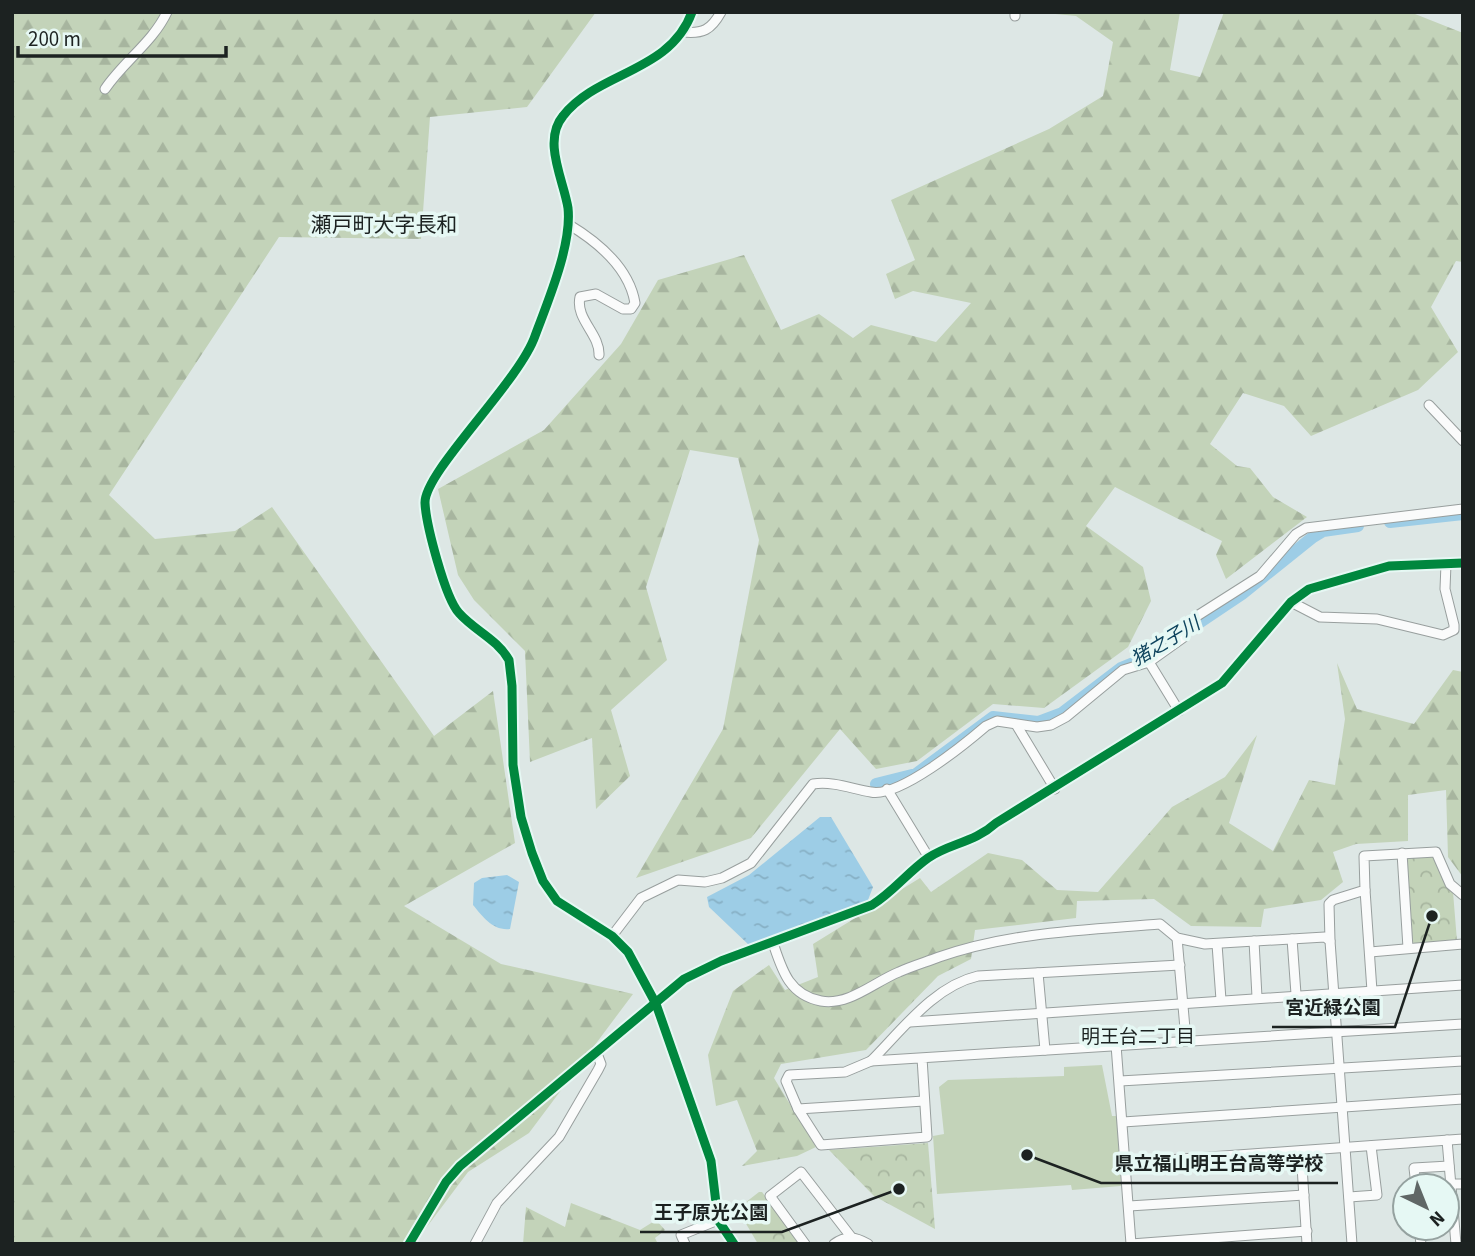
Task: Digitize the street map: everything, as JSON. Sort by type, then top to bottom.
[{"type":"street","points":[[105,89],[119,68],[158,31],[167,12]]},
{"type":"street","points":[[692,12],[683,32],[662,53],[583,99],[562,116],[555,144],[568,210],[568,224],[562,253],[527,355],[504,390],[434,477],[425,499],[451,602],[468,622],[496,642],[509,660],[512,672],[512,743],[516,794],[527,837],[543,881],[569,910],[612,936],[628,952],[656,1004],[711,1161],[718,1220],[734,1244]]},
{"type":"street","points":[[683,32],[705,32],[714,25],[721,12]]},
{"type":"street","points":[[568,224],[603,249],[620,267],[633,290],[635,303],[631,309],[623,309],[596,293],[580,297],[579,309],[599,345],[599,355]]},
{"type":"street","points":[[1429,405],[1463,441]]},
{"type":"street","points":[[612,936],[641,898],[678,880],[705,882],[722,878],[751,863],[809,787],[824,782],[873,793],[922,775],[986,726],[997,721],[1017,726],[1051,725],[1066,717],[1123,670],[1149,662],[1186,630],[1186,622],[1260,576],[1296,534],[1306,528],[1463,509]]},
{"type":"street","points":[[409,1244],[446,1182],[460,1166],[684,979],[701,970],[872,905],[891,893],[929,858],[971,841],[1179,711],[1233,674],[1291,602],[1309,589],[1370,570],[1463,563]]},
{"type":"street","points":[[1291,602],[1320,617],[1377,619],[1443,635],[1451,633],[1454,625],[1446,598],[1446,564]]},
{"type":"street","points":[[1149,662],[1179,711]]},
{"type":"street","points":[[1017,726],[1055,789]]},
{"type":"street","points":[[887,789],[929,858]]},
{"type":"street","points":[[1371,991],[1363,856],[1436,852],[1450,884],[1463,895]]},
{"type":"street","points":[[1402,853],[1408,948]]},
{"type":"street","points":[[1352,1244],[1337,1070],[1329,904],[1333,900],[1365,890]]},
{"type":"street","points":[[773,943],[786,980],[796,990],[809,997],[833,1002],[844,1000],[899,972],[990,941],[1034,934],[1160,924],[1177,938],[1191,943],[1217,944],[1325,937],[1330,941]]},
{"type":"street","points":[[1177,938],[1186,1040]]},
{"type":"street","points":[[1292,939],[1296,995]]},
{"type":"street","points":[[1254,941],[1257,997]]},
{"type":"street","points":[[1217,944],[1221,1000]]},
{"type":"street","points":[[1370,952],[1463,944]]},
{"type":"street","points":[[871,1061],[945,989],[960,980],[1180,964]]},
{"type":"street","points":[[1038,973],[1045,1050]]},
{"type":"street","points":[[910,1022],[1041,1011],[1463,985]]},
{"type":"street","points":[[922,1058],[927,1137],[821,1144],[798,1109],[786,1081],[789,1076],[845,1072],[871,1061],[1463,1024]]},
{"type":"street","points":[[1116,1045],[1131,1244],[1307,1231]]},
{"type":"street","points":[[475,1244],[497,1203],[559,1137],[601,1064],[596,1051]]},
{"type":"street","points":[[1120,1081],[1463,1061]]},
{"type":"street","points":[[1123,1122],[1463,1099]]},
{"type":"street","points":[[798,1109],[924,1101]]},
{"type":"street","points":[[1125,1163],[1463,1139]]},
{"type":"street","points":[[1447,1140],[1449,1172]]},
{"type":"street","points":[[1349,1197],[1377,1195],[1371,1146]]},
{"type":"street","points":[[1301,1151],[1307,1244]]},
{"type":"street","points":[[1414,1172],[1414,1168],[1449,1166]]},
{"type":"street","points":[[805,1244],[770,1195],[801,1172],[852,1238]]},
{"type":"street","points":[[1129,1206],[1304,1195]]},
{"type":"street","points":[[685,1244],[681,1236],[718,1220]]},
{"type":"street","points":[[834,1244],[842,1238],[852,1238],[868,1244]]},
{"type":"green space","points":[[12,12],[596,12],[527,107],[430,117],[421,239],[279,237],[109,495],[155,539],[235,531],[272,507],[434,736],[493,691],[515,843],[404,906],[501,964],[633,994],[529,1133],[468,1172],[414,1244],[12,1244]]},
{"type":"green space","points":[[1035,12],[1180,12],[1170,70],[1200,77],[1224,12],[1410,12],[1463,33],[1463,262],[1456,261],[1431,307],[1458,352],[1418,390],[1311,436],[1284,406],[1243,393],[1210,444],[1237,466],[1250,468],[1273,497],[1307,517],[1226,579],[1216,555],[1222,541],[1115,487],[1086,526],[1143,567],[1151,601],[1128,647],[1044,708],[993,704],[917,761],[876,769],[840,729],[751,838],[636,878],[723,729],[759,540],[738,458],[690,450],[646,587],[667,660],[611,710],[630,776],[596,809],[592,738],[530,762],[525,651],[474,600],[458,575],[438,489],[544,430],[621,344],[658,280],[744,255],[781,330],[819,314],[853,338],[871,325],[936,342],[971,303],[913,291],[895,299],[886,274],[915,260],[891,200],[1049,129],[1103,96],[1113,42],[1076,16]]},
{"type":"green space","points":[[1337,663],[1357,709],[1414,724],[1453,670],[1463,672],[1463,877],[1448,857],[1446,790],[1408,795],[1408,841],[1356,844],[1333,852],[1343,882],[1321,900],[1264,909],[1261,927],[1191,926],[1154,899],[1077,901],[1076,918],[975,930],[971,959],[938,976],[866,1050],[781,1064],[774,1078],[816,1147],[797,1156],[742,1166],[757,1151],[737,1100],[716,1106],[708,1055],[733,991],[769,965],[785,990],[818,977],[813,944],[920,878],[931,892],[988,853],[1022,860],[1057,890],[1098,892],[1172,807],[1225,777],[1257,735],[1229,823],[1273,851],[1309,780],[1335,785],[1345,719]]},
{"type":"green space","points":[[1433,854],[1438,859],[1444,882],[1453,892],[1457,941],[1415,944],[1410,940],[1406,861],[1409,856]]},
{"type":"green space","points":[[1102,1065],[1112,1116],[1117,1116],[1121,1186],[1072,1190],[1071,1185],[937,1194],[933,1136],[944,1134],[939,1087],[948,1080],[1064,1076],[1064,1067]]},
{"type":"green space","points":[[928,1143],[935,1229],[874,1196],[829,1150]]},
{"type":"green space","points":[[762,1192],[802,1244],[758,1244],[745,1222],[741,1206]]},
{"type":"green space","points":[[571,1203],[640,1230],[656,1220],[665,1230],[655,1238],[658,1244],[523,1244],[526,1207],[565,1227]]},
{"type":"water","points":[[820,817],[831,817],[873,887],[868,900],[842,913],[750,946],[709,907],[707,897],[749,875]]},
{"type":"water","points":[[507,875],[519,882],[510,929],[504,929],[489,922],[473,905],[474,883],[482,878]]},
{"type":"waterway","name":"猪之子川","points":[[1390,522],[1463,514]]},
{"type":"waterway","name":"猪之子川","points":[[876,784],[916,774],[993,717],[1038,722],[1062,713],[1121,668],[1148,657],[1242,594],[1313,537],[1323,531],[1358,526]]},
{"type":"cycle path","points":[[692,12],[682,32],[667,48],[651,60],[595,89],[578,101],[557,126],[554,149],[568,208],[568,223],[563,256],[552,290],[526,355],[440,470],[429,489],[425,503],[437,560],[454,605],[459,613],[498,646],[509,660],[513,765],[521,817],[543,881],[557,901],[612,936],[628,952],[656,1004],[711,1161],[718,1220],[734,1244]]},
{"type":"cycle path","points":[[409,1244],[446,1182],[460,1166],[684,979],[721,961],[872,905],[928,858],[988,830],[1222,683],[1291,602],[1309,589],[1389,566],[1463,563]]},
{"type":"place","name":"宮近緑公園","points":[[1432,916]]},
{"type":"place","name":"県立福山明王台高等学校","points":[[1027,1155]]},
{"type":"place","name":"王子原光公園","points":[[899,1189]]},
{"type":"district","name":"瀬戸町大字長和","points":[[384,225]]},
{"type":"district","name":"明王台二丁目","points":[[1138,1037]]}]
